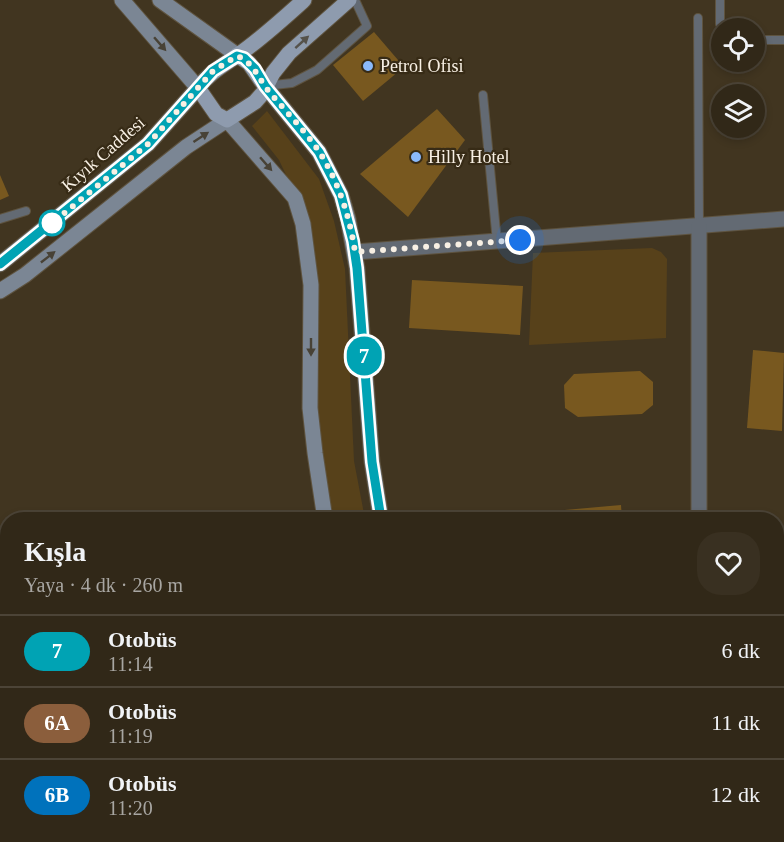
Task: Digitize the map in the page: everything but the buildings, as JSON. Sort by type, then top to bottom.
[{"type":"main road","points":[[122,0],[198,88],[216,114],[227,120],[295,198],[303,224],[310,285],[310,408],[324,512]]},
{"type":"main road","points":[[160,0],[249,63],[307,136],[331,172],[341,195],[355,252],[372,462],[380,512]]},
{"type":"main road","points":[[198,88],[213,71],[237,56],[304,0]]},
{"type":"main road","points":[[0,291],[25,275],[186,147],[255,102],[289,53],[349,0]]},
{"type":"main road","name":"Kıyık Caddesi","points":[[0,264],[148,144],[198,88]]},
{"type":"street","points":[[355,252],[784,219]]},
{"type":"street","points":[[699,226],[699,512]]},
{"type":"lane","points":[[265,86],[292,83],[317,70],[367,26],[356,0]]},
{"type":"lane","points":[[720,0],[720,18]]},
{"type":"lane","points":[[698,18],[699,226]]},
{"type":"lane","points":[[765,40],[784,40]]},
{"type":"lane","points":[[483,95],[498,242]]},
{"type":"lane","points":[[0,219],[26,211]]},
{"type":"shaded area","points":[[267,111],[319,179],[334,221],[345,269],[354,461],[364,512],[330,512],[325,491],[318,409],[316,318],[304,213],[279,160],[252,126]]},
{"type":"shaded area","points":[[652,248],[661,252],[667,259],[666,338],[529,345],[533,253]]},
{"type":"bus line","name":"7","points":[[0,264],[148,144],[213,71],[237,56],[244,58],[319,152],[341,195],[353,241],[357,268],[372,462],[379,512]]},
{"type":"place","name":"Petrol Ofisi","points":[[368,66]]},
{"type":"place","name":"Hilly Hotel","points":[[416,157]]},
{"type":"route","points":[[52,223],[50,225],[148,144],[213,71],[237,56],[244,58],[255,69],[265,86],[319,152],[341,195],[355,252],[520,240]]}]
